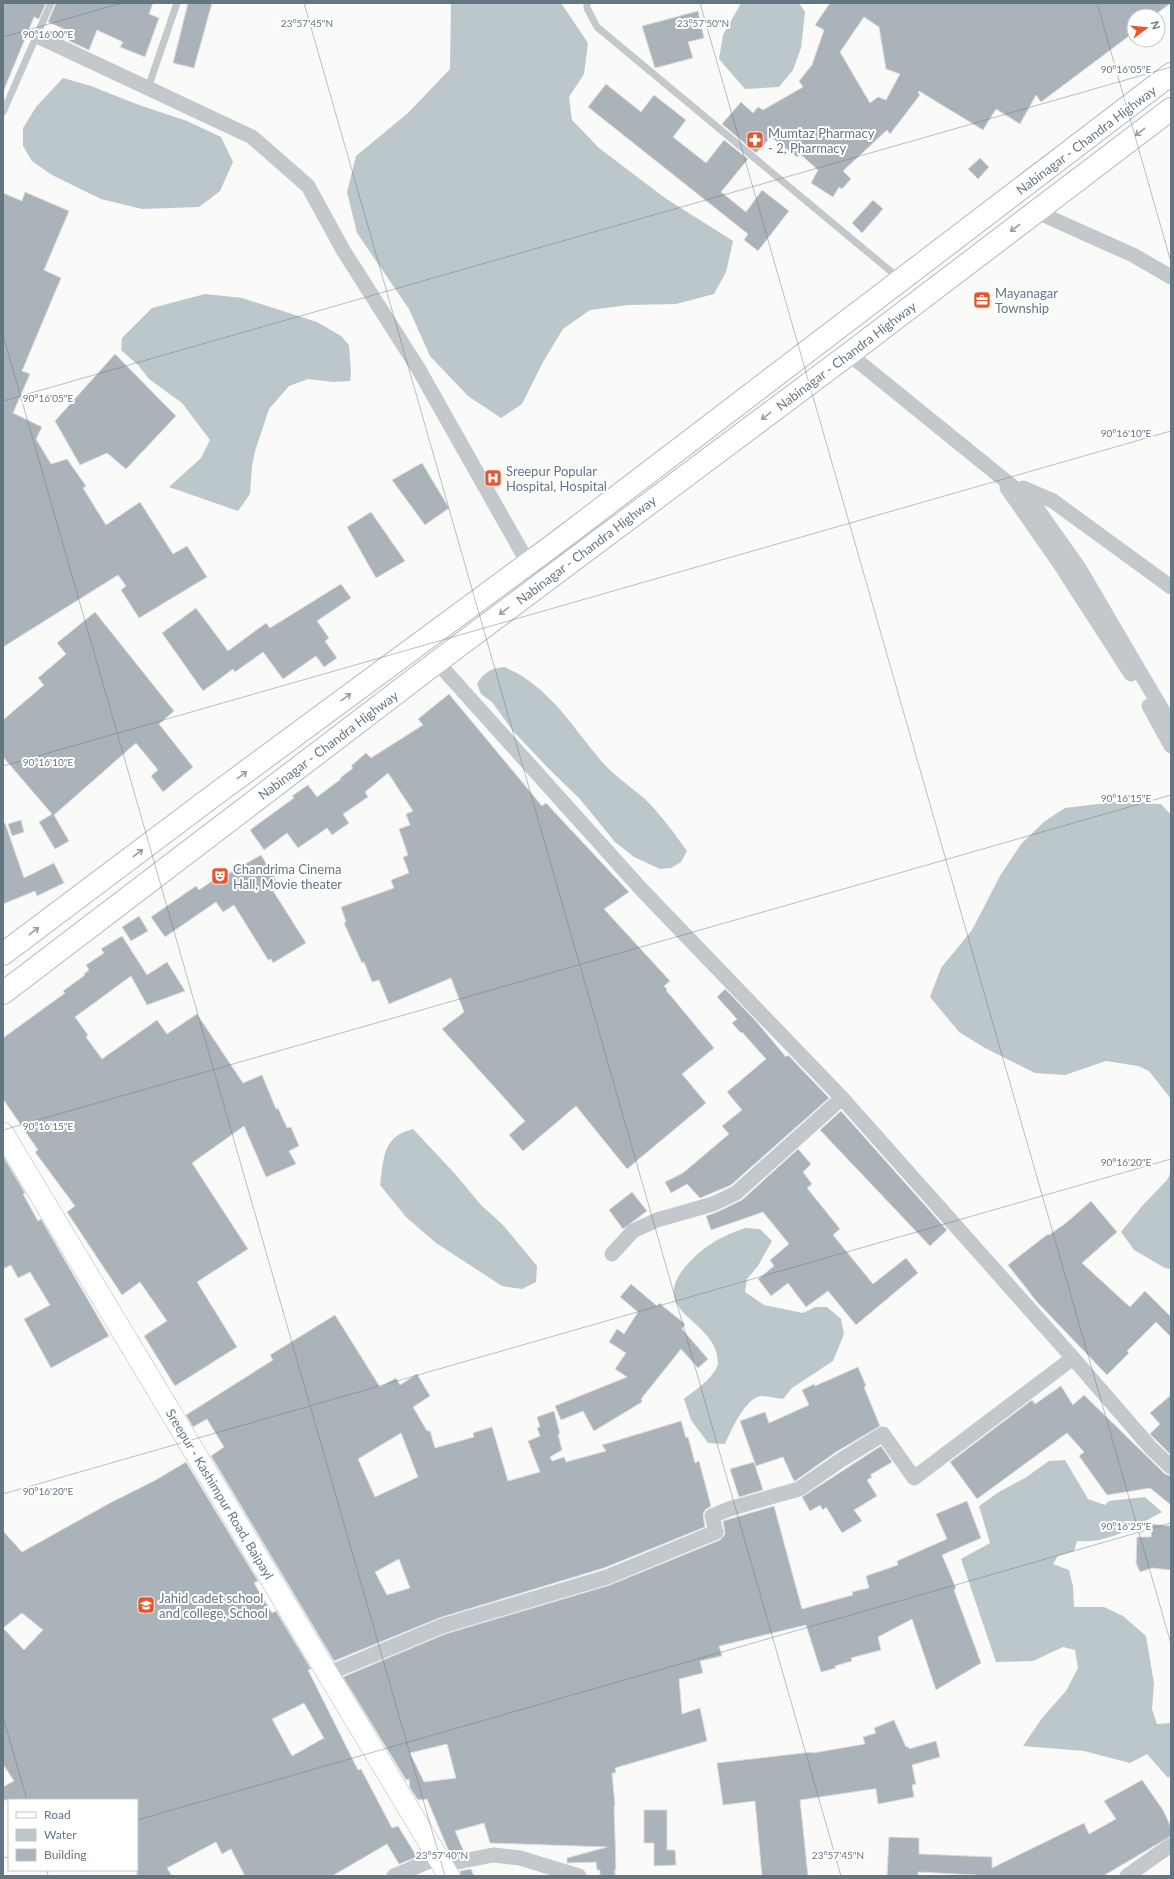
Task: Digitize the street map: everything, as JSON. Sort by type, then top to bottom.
[{"type":"highway","name":"Nabinagar - Chandra Highway","points":[[3,954],[219,791],[528,563],[1171,74]]},
{"type":"highway","name":"Nabinagar - Chandra Highway","points":[[3,993],[437,662],[849,354],[1171,109]]},
{"type":"street","points":[[37,36],[252,137],[308,186],[343,250],[418,368],[528,563]]},
{"type":"street","points":[[1037,212],[1133,255],[1171,278]]},
{"type":"street","points":[[849,354],[1033,503],[1079,568],[1171,725]]},
{"type":"street","points":[[1000,477],[1053,501],[1171,587]]},
{"type":"street","points":[[1000,477],[1012,497],[1058,561],[1128,669],[1171,746]]},
{"type":"street","points":[[437,662],[642,890],[842,1098],[1074,1358],[1151,1448],[1171,1466]]},
{"type":"street","points":[[612,1254],[633,1231],[657,1220],[713,1204],[736,1193],[842,1098]]},
{"type":"street","name":"Sreepur - Kashimpur Road, Baipayl","points":[[3,1133],[443,1866]]},
{"type":"street","points":[[327,1674],[442,1626],[607,1577],[716,1532],[712,1516],[729,1509],[799,1489],[841,1460],[883,1434],[914,1478],[1074,1358]]},
{"type":"street","points":[[1127,1876],[1171,1845]]},
{"type":"street","points":[[394,1876],[493,1856],[520,1858],[579,1876]]},
{"type":"lane","points":[[3,112],[51,3]]},
{"type":"lane","points":[[148,88],[177,3]]},
{"type":"lane","points":[[587,3],[587,8],[597,27],[902,280]]},
{"type":"water","points":[[451,3],[561,3],[588,43],[584,74],[569,97],[572,120],[599,148],[665,198],[733,241],[726,272],[714,294],[676,304],[629,305],[590,310],[563,329],[543,362],[522,404],[501,418],[468,396],[430,356],[409,309],[357,233],[347,192],[356,156],[408,113],[450,69]]},
{"type":"water","points":[[741,3],[799,3],[805,12],[801,48],[793,70],[779,87],[745,89],[719,59],[723,35]]},
{"type":"water","points":[[63,78],[91,86],[139,105],[187,121],[221,137],[233,162],[220,191],[199,207],[142,209],[101,199],[52,175],[32,161],[23,146],[23,128],[36,107]]},
{"type":"water","points":[[205,294],[242,298],[317,322],[341,336],[349,345],[351,372],[350,381],[333,382],[308,379],[289,386],[269,409],[255,451],[252,466],[250,494],[238,511],[169,487],[201,458],[210,440],[182,403],[149,379],[138,365],[121,350],[122,338],[152,308]]},
{"type":"water","points":[[504,667],[520,675],[547,696],[603,763],[651,805],[687,851],[681,862],[671,868],[660,869],[634,857],[615,842],[579,798],[513,731],[492,702],[481,694],[477,684],[488,672]]},
{"type":"water","points":[[1114,802],[1161,804],[1171,815],[1171,1099],[1149,1071],[1138,1066],[1106,1061],[1065,1075],[1035,1073],[985,1048],[959,1032],[930,997],[941,968],[972,930],[1001,874],[1022,843],[1045,821],[1065,808]]},
{"type":"water","points":[[413,1129],[456,1175],[481,1205],[503,1225],[537,1266],[536,1282],[522,1289],[502,1286],[436,1243],[406,1217],[380,1185],[384,1158],[390,1143],[395,1137]]},
{"type":"water","points":[[1171,1172],[1171,1269],[1165,1268],[1134,1250],[1121,1232],[1142,1206],[1167,1180]]},
{"type":"water","points":[[745,1228],[760,1229],[772,1241],[758,1266],[747,1279],[745,1292],[764,1305],[803,1313],[815,1307],[827,1307],[841,1319],[844,1334],[833,1361],[792,1388],[783,1399],[761,1396],[755,1398],[739,1416],[725,1444],[708,1443],[691,1420],[684,1399],[713,1374],[718,1364],[717,1355],[712,1343],[704,1332],[677,1305],[674,1294],[676,1282],[685,1267],[705,1248],[728,1235]]},
{"type":"water","points":[[1065,1460],[1088,1499],[1105,1505],[1109,1501],[1145,1497],[1162,1512],[1111,1537],[1100,1540],[1077,1541],[1074,1551],[1058,1556],[1053,1564],[1069,1570],[1073,1586],[1074,1607],[1104,1607],[1123,1616],[1146,1636],[1154,1683],[1152,1709],[1157,1724],[1171,1723],[1171,1775],[1168,1778],[1147,1754],[1130,1763],[1084,1751],[1023,1746],[1042,1718],[1066,1691],[1078,1668],[1075,1650],[1063,1647],[1033,1661],[996,1662],[961,1559],[990,1543],[979,1506],[999,1492],[1025,1478],[1049,1461]]},
{"type":"building","points":[[3,3],[46,3],[39,19],[34,17],[3,92]]},
{"type":"building","points":[[56,3],[153,3],[149,14],[159,18],[145,57],[120,47],[123,42],[97,30],[89,50],[69,41],[73,33],[48,22]]},
{"type":"building","points":[[188,3],[212,3],[194,68],[173,63]]},
{"type":"building","points":[[830,3],[1171,3],[1164,8],[1126,8],[1126,38],[1041,102],[1036,95],[1020,124],[996,109],[983,130],[919,91],[918,92],[920,95],[890,134],[887,130],[843,171],[851,179],[842,189],[839,187],[833,197],[811,183],[818,170],[800,154],[797,157],[771,137],[756,153],[722,124],[741,102],[753,113],[758,107],[763,110],[803,87],[799,81],[812,65],[824,30],[815,25]],"holes":[[[864,17],[879,27],[886,69],[900,74],[886,100],[878,97],[870,103],[840,52]]]},
{"type":"building","points":[[698,11],[704,38],[688,42],[693,58],[655,68],[642,26]]},
{"type":"building","points":[[606,84],[641,112],[654,95],[686,120],[673,137],[706,163],[724,140],[748,159],[721,192],[746,212],[762,190],[789,211],[758,251],[744,240],[748,234],[588,107]]},
{"type":"building","points":[[980,158],[989,167],[978,179],[968,169]]},
{"type":"building","points":[[25,192],[69,211],[44,270],[61,278],[22,371],[30,374],[13,413],[42,427],[36,439],[51,464],[67,459],[86,486],[83,488],[106,525],[140,502],[173,554],[187,546],[207,577],[139,618],[121,590],[126,586],[118,575],[3,647],[3,193],[22,201]]},
{"type":"building","points":[[873,200],[883,209],[862,233],[852,223]]},
{"type":"building","points":[[115,354],[176,416],[126,469],[107,453],[80,465],[55,421]]},
{"type":"building","points":[[422,463],[449,508],[425,525],[392,480]]},
{"type":"building","points":[[371,512],[405,561],[376,578],[347,527]]},
{"type":"building","points":[[341,584],[351,598],[317,621],[329,638],[325,641],[337,658],[324,667],[316,656],[283,679],[263,652],[235,672],[233,669],[203,691],[162,633],[196,608],[228,651],[266,623],[270,628]]},
{"type":"building","points":[[95,612],[174,711],[159,724],[193,767],[163,792],[151,776],[158,770],[136,743],[54,815],[69,841],[55,849],[39,822],[52,814],[3,757],[3,720],[44,685],[38,678],[66,654],[57,643]]},
{"type":"building","points":[[449,694],[542,806],[546,803],[629,892],[604,909],[670,981],[664,986],[667,989],[666,990],[714,1048],[682,1074],[706,1103],[627,1169],[576,1106],[523,1151],[509,1135],[525,1121],[442,1029],[464,1012],[451,978],[389,1004],[379,980],[372,982],[364,962],[362,963],[344,923],[346,922],[341,907],[394,888],[391,880],[409,873],[403,857],[408,855],[399,829],[410,825],[406,814],[413,811],[388,773],[365,792],[368,797],[343,814],[349,823],[332,835],[327,828],[298,848],[287,833],[264,850],[250,830],[294,798],[292,796],[308,785],[317,797],[341,779],[340,778],[353,768],[351,766],[366,753],[371,758],[423,725],[418,719]]},
{"type":"building","points":[[21,820],[24,832],[12,836],[8,824]]},
{"type":"building","points":[[3,823],[5,823],[24,878],[54,863],[64,883],[37,896],[35,891],[3,904]]},
{"type":"building","points":[[261,855],[277,882],[270,886],[306,943],[273,963],[271,959],[268,960],[234,905],[223,912],[216,902],[165,937],[151,917],[196,886],[199,890],[218,877],[219,879]]},
{"type":"building","points":[[139,916],[148,931],[131,941],[122,927]]},
{"type":"building","points":[[122,936],[147,975],[167,962],[185,991],[147,1005],[131,976],[75,1017],[88,1035],[86,1037],[102,1059],[157,1020],[167,1034],[197,1014],[243,1083],[262,1075],[276,1109],[278,1108],[287,1128],[291,1127],[299,1146],[289,1151],[296,1164],[266,1177],[244,1126],[192,1163],[248,1249],[197,1282],[237,1347],[175,1386],[144,1336],[167,1321],[140,1282],[122,1295],[67,1212],[75,1206],[35,1152],[38,1150],[3,1099],[3,1038],[65,993],[63,991],[85,975],[84,974],[89,970],[86,965],[104,953],[101,949]]},
{"type":"building","points":[[725,989],[755,1020],[786,1057],[788,1055],[829,1098],[731,1185],[700,1198],[687,1184],[671,1193],[665,1182],[683,1173],[729,1134],[722,1126],[742,1110],[727,1092],[766,1059],[732,1023],[737,1019],[717,997]]},
{"type":"building","points":[[841,1111],[947,1230],[930,1246],[820,1130]]},
{"type":"building","points":[[798,1149],[811,1164],[803,1172],[812,1184],[807,1188],[840,1229],[833,1235],[873,1284],[906,1258],[918,1273],[856,1325],[828,1291],[806,1307],[788,1283],[771,1296],[758,1279],[774,1266],[770,1260],[789,1244],[763,1212],[711,1230],[706,1216],[742,1200]]},
{"type":"building","points":[[3,1156],[25,1193],[23,1194],[38,1221],[41,1219],[109,1336],[51,1368],[24,1319],[50,1305],[30,1272],[18,1278],[11,1265],[3,1269]]},
{"type":"building","points":[[632,1192],[647,1211],[623,1229],[609,1210]]},
{"type":"building","points":[[1091,1201],[1117,1232],[1082,1263],[1130,1307],[1145,1291],[1171,1317],[1171,1337],[1156,1322],[1127,1351],[1129,1353],[1107,1375],[1037,1302],[1008,1265],[1048,1234],[1049,1235],[1066,1223]]},
{"type":"building","points":[[631,1284],[657,1306],[659,1303],[685,1324],[682,1329],[708,1359],[698,1368],[681,1349],[641,1399],[642,1402],[594,1431],[583,1411],[561,1420],[555,1406],[627,1377],[615,1369],[626,1353],[609,1342],[617,1329],[624,1334],[638,1312],[620,1297]]},
{"type":"building","points":[[335,1315],[380,1387],[396,1378],[400,1385],[417,1374],[430,1396],[413,1407],[427,1431],[430,1431],[435,1448],[474,1437],[473,1433],[492,1427],[508,1481],[540,1472],[528,1441],[540,1436],[537,1428],[540,1427],[537,1417],[554,1411],[560,1434],[558,1434],[562,1450],[550,1457],[552,1461],[564,1457],[566,1462],[606,1451],[602,1445],[681,1421],[686,1438],[688,1437],[695,1463],[699,1461],[711,1506],[705,1510],[703,1514],[705,1527],[604,1568],[439,1618],[334,1661],[211,1456],[224,1447],[207,1419],[193,1427],[186,1415],[273,1360],[270,1355]],"holes":[[[401,1433],[418,1477],[375,1497],[358,1459]],[[399,1559],[410,1588],[387,1595],[375,1572]]]},
{"type":"building","points":[[858,1367],[866,1386],[864,1387],[880,1426],[836,1452],[795,1481],[783,1457],[756,1466],[740,1421],[765,1412],[769,1423],[809,1405],[802,1390],[814,1384],[815,1386]]},
{"type":"building","points":[[1061,1386],[1073,1405],[1084,1395],[1165,1474],[1171,1476],[1171,1505],[1150,1488],[1107,1495],[1079,1456],[1084,1452],[1067,1433],[977,1499],[950,1462],[1032,1400],[1035,1404]]},
{"type":"building","points":[[1171,1395],[1171,1455],[1150,1434],[1160,1424],[1150,1413]]},
{"type":"building","points":[[881,1446],[892,1462],[870,1475],[872,1477],[867,1480],[877,1496],[854,1510],[862,1521],[842,1533],[826,1507],[823,1510],[820,1505],[810,1511],[802,1497]]},
{"type":"building","points":[[186,1462],[258,1581],[254,1583],[272,1613],[276,1611],[311,1669],[308,1670],[358,1770],[361,1769],[392,1828],[398,1826],[417,1857],[399,1864],[387,1844],[332,1876],[245,1876],[231,1849],[222,1854],[216,1842],[167,1868],[172,1876],[137,1876],[138,1799],[3,1800],[3,1787],[14,1781],[3,1764],[3,1628],[3,1531],[22,1552],[110,1503],[154,1481]],"holes":[[[22,1613],[43,1630],[24,1650],[3,1628]],[[304,1703],[324,1738],[292,1756],[272,1719]]]},
{"type":"building","points":[[754,1462],[763,1490],[739,1497],[730,1469]]},
{"type":"building","points":[[967,1501],[981,1538],[942,1555],[956,1588],[954,1590],[981,1663],[936,1690],[912,1619],[878,1637],[881,1650],[851,1658],[852,1661],[835,1666],[836,1668],[821,1672],[806,1625],[719,1646],[722,1656],[700,1661],[703,1673],[679,1679],[682,1714],[700,1708],[707,1741],[615,1768],[616,1773],[612,1773],[615,1805],[615,1876],[600,1876],[600,1870],[597,1870],[596,1862],[567,1863],[567,1858],[607,1847],[490,1843],[484,1823],[455,1831],[464,1852],[450,1854],[427,1799],[418,1800],[410,1788],[409,1779],[406,1780],[343,1677],[445,1634],[610,1585],[720,1540],[725,1534],[723,1521],[774,1506],[802,1609],[853,1595],[852,1592],[869,1588],[866,1576],[898,1565],[897,1561],[947,1539],[936,1514]],"holes":[[[447,1744],[456,1778],[424,1782],[410,1753]]]},
{"type":"building","points":[[1152,1524],[1171,1526],[1171,1570],[1152,1568],[1140,1572],[1136,1563],[1137,1537],[1151,1537]]},
{"type":"building","points":[[894,1720],[906,1747],[909,1747],[909,1749],[936,1741],[940,1757],[912,1765],[916,1784],[912,1785],[914,1797],[878,1804],[876,1789],[873,1789],[800,1800],[808,1876],[762,1876],[755,1801],[723,1805],[717,1763],[813,1753],[865,1744],[863,1737],[876,1733],[874,1728]]},
{"type":"building","points":[[1142,1780],[1163,1810],[1171,1827],[1171,1836],[1103,1876],[975,1876],[976,1875],[918,1872],[918,1876],[887,1876],[889,1837],[919,1838],[919,1854],[992,1857],[992,1868],[1084,1823],[1089,1834],[1116,1819],[1104,1801]]},
{"type":"building","points":[[644,1810],[667,1810],[667,1850],[675,1850],[676,1865],[654,1866],[654,1843],[644,1843]]},
{"type":"building","points":[[471,1869],[474,1876],[461,1876],[460,1871]]},
{"type":"place","name":"Mumtaz Pharmacy - 2, Pharmacy","points":[[755,140]]},
{"type":"place","name":"Mayanagar Township","points":[[982,300]]},
{"type":"place","name":"Sreepur Popular Hospital, Hospital","points":[[493,478]]},
{"type":"place","name":"Chandrima Cinema Hall, Movie theater","points":[[220,876]]},
{"type":"place","name":"Jahid cadet school and college, School","points":[[146,1605]]}]
